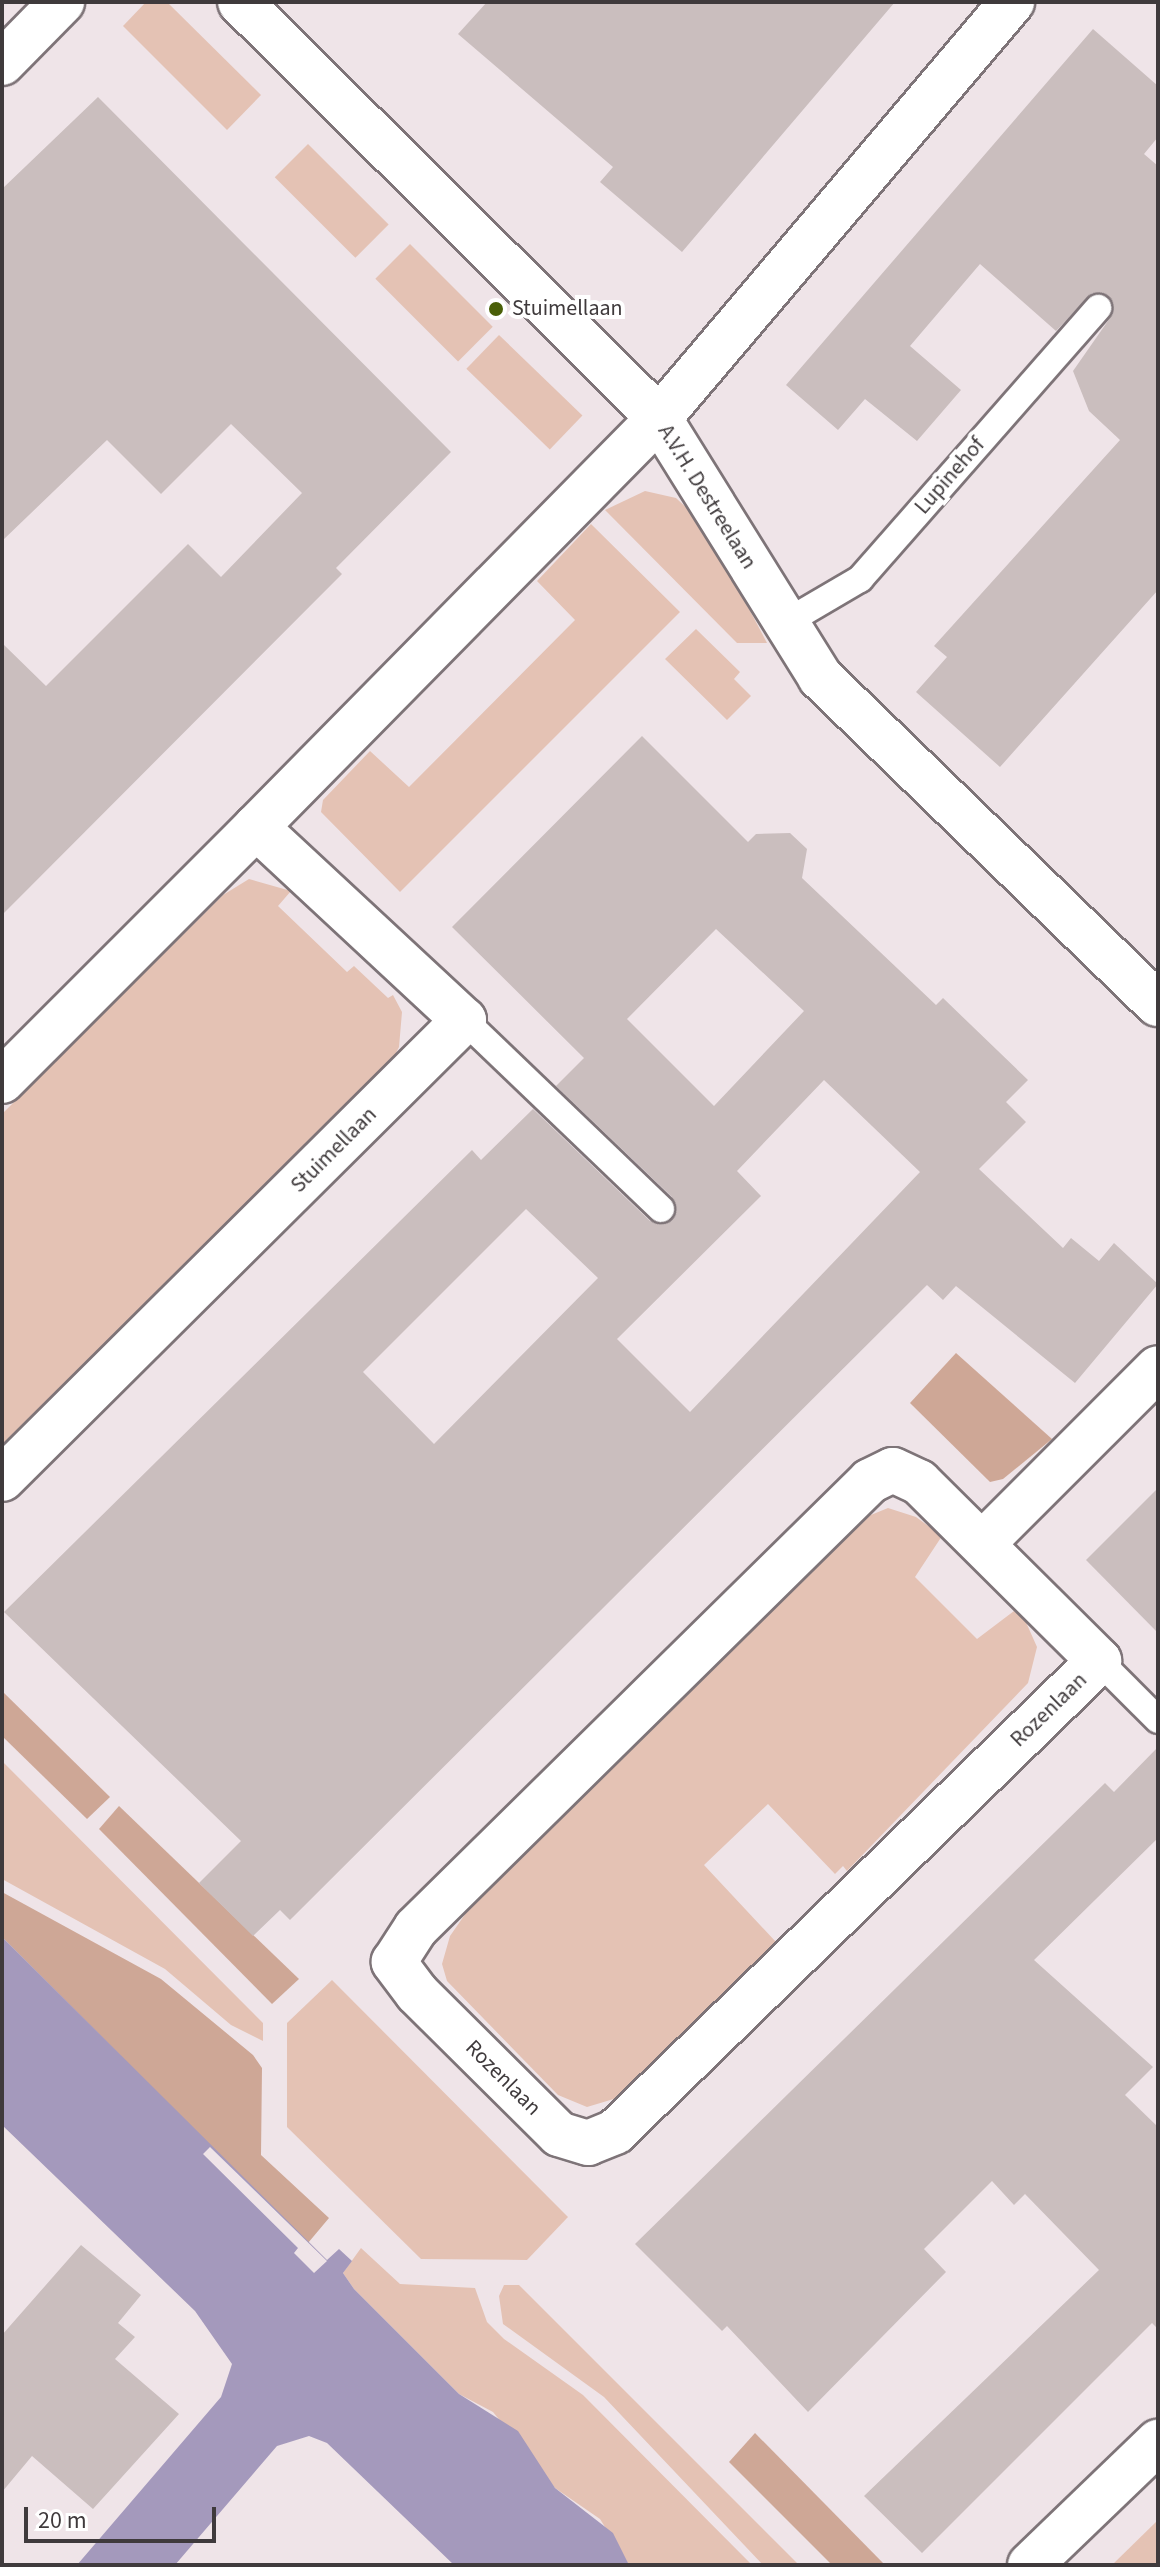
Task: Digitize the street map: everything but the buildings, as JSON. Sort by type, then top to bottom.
[{"type":"street","points":[[2,63],[62,2]]},
{"type":"street","name":"A.V.H. Destreelaan","points":[[240,2],[659,418],[820,677],[1158,1004]]},
{"type":"street","points":[[2,1081],[659,418],[1012,2]]},
{"type":"street","points":[[256,827],[464,1020]]},
{"type":"street","name":"Stuimellaan","points":[[2,1479],[464,1020]]},
{"type":"street","points":[[983,1543],[1158,1368]]},
{"type":"street","name":"Rozenlaan","points":[[893,1470],[919,1482],[1099,1661],[615,2132],[588,2143],[559,2134],[417,1993],[394,1962],[416,1928],[870,1481],[893,1470]]},
{"type":"street","points":[[1030,2565],[1158,2442]]},
{"type":"lane","name":"Lupinehof","points":[[785,623],[860,579],[1098,308]]},
{"type":"lane","points":[[464,1020],[661,1209]]},
{"type":"lane","points":[[1099,1661],[1158,1720]]},
{"type":"shaded area","points":[[146,2],[167,2],[261,95],[227,130],[123,26]]},
{"type":"shaded area","points":[[308,144],[389,225],[355,258],[275,177]]},
{"type":"shaded area","points":[[410,244],[493,327],[458,361],[375,279]]},
{"type":"shaded area","points":[[499,335],[582,416],[550,449],[466,369]]},
{"type":"shaded area","points":[[645,491],[676,498],[705,525],[767,643],[737,643],[605,510]]},
{"type":"shaded area","points":[[591,524],[680,612],[400,892],[321,812],[323,800],[370,751],[409,787],[575,620],[537,581]]},
{"type":"shaded area","points":[[696,629],[740,672],[734,679],[751,696],[727,720],[665,659]]},
{"type":"shaded area","points":[[249,879],[291,891],[278,906],[347,972],[354,966],[388,998],[393,995],[402,1012],[399,1047],[391,1063],[2,1452],[2,1114],[223,895]]},
{"type":"shaded area","points":[[956,1353],[1052,1439],[1003,1479],[990,1482],[910,1403]]},
{"type":"shaded area","points":[[888,1508],[916,1517],[942,1536],[915,1577],[977,1639],[1014,1611],[1025,1620],[1037,1647],[1028,1683],[847,1871],[843,1866],[835,1874],[768,1804],[704,1865],[776,1942],[617,2098],[587,2107],[558,2095],[447,1981],[442,1964],[450,1936],[466,1913],[866,1517]]},
{"type":"shaded area","points":[[2,1691],[110,1797],[87,1819],[2,1736]]},
{"type":"shaded area","points":[[2,1761],[263,2023],[263,2041],[231,2025],[165,1969],[2,1879]]},
{"type":"shaded area","points":[[119,1806],[299,1979],[272,2004],[99,1829]]},
{"type":"shaded area","points":[[2,1892],[161,1979],[253,2055],[262,2068],[261,2155],[329,2218],[308,2243],[2,1937]]},
{"type":"shaded area","points":[[2,1937],[327,2260],[339,2249],[352,2261],[343,2273],[354,2289],[459,2394],[518,2431],[555,2488],[613,2533],[629,2565],[454,2565],[327,2443],[309,2436],[277,2446],[175,2565],[77,2565],[221,2397],[232,2364],[195,2311],[2,2125]]},
{"type":"shaded area","points":[[332,1980],[568,2217],[527,2260],[421,2259],[287,2127],[287,2023]]},
{"type":"shaded area","points":[[361,2248],[400,2284],[475,2288],[487,2322],[504,2339],[583,2395],[752,2565],[629,2565],[600,2519],[555,2488],[493,2412],[459,2394],[354,2289],[343,2273]]},
{"type":"shaded area","points":[[504,2285],[519,2285],[799,2565],[763,2565],[604,2397],[503,2324],[499,2296]]},
{"type":"shaded area","points":[[755,2433],[885,2565],[832,2565],[729,2462]]},
{"type":"shaded area","points":[[1158,2520],[1158,2565],[1112,2565]]},
{"type":"pier","points":[[210,2147],[327,2261],[314,2273],[294,2253],[298,2248],[203,2154]]},
{"type":"place","name":"Stuimellaan","points":[[496,309]]}]
